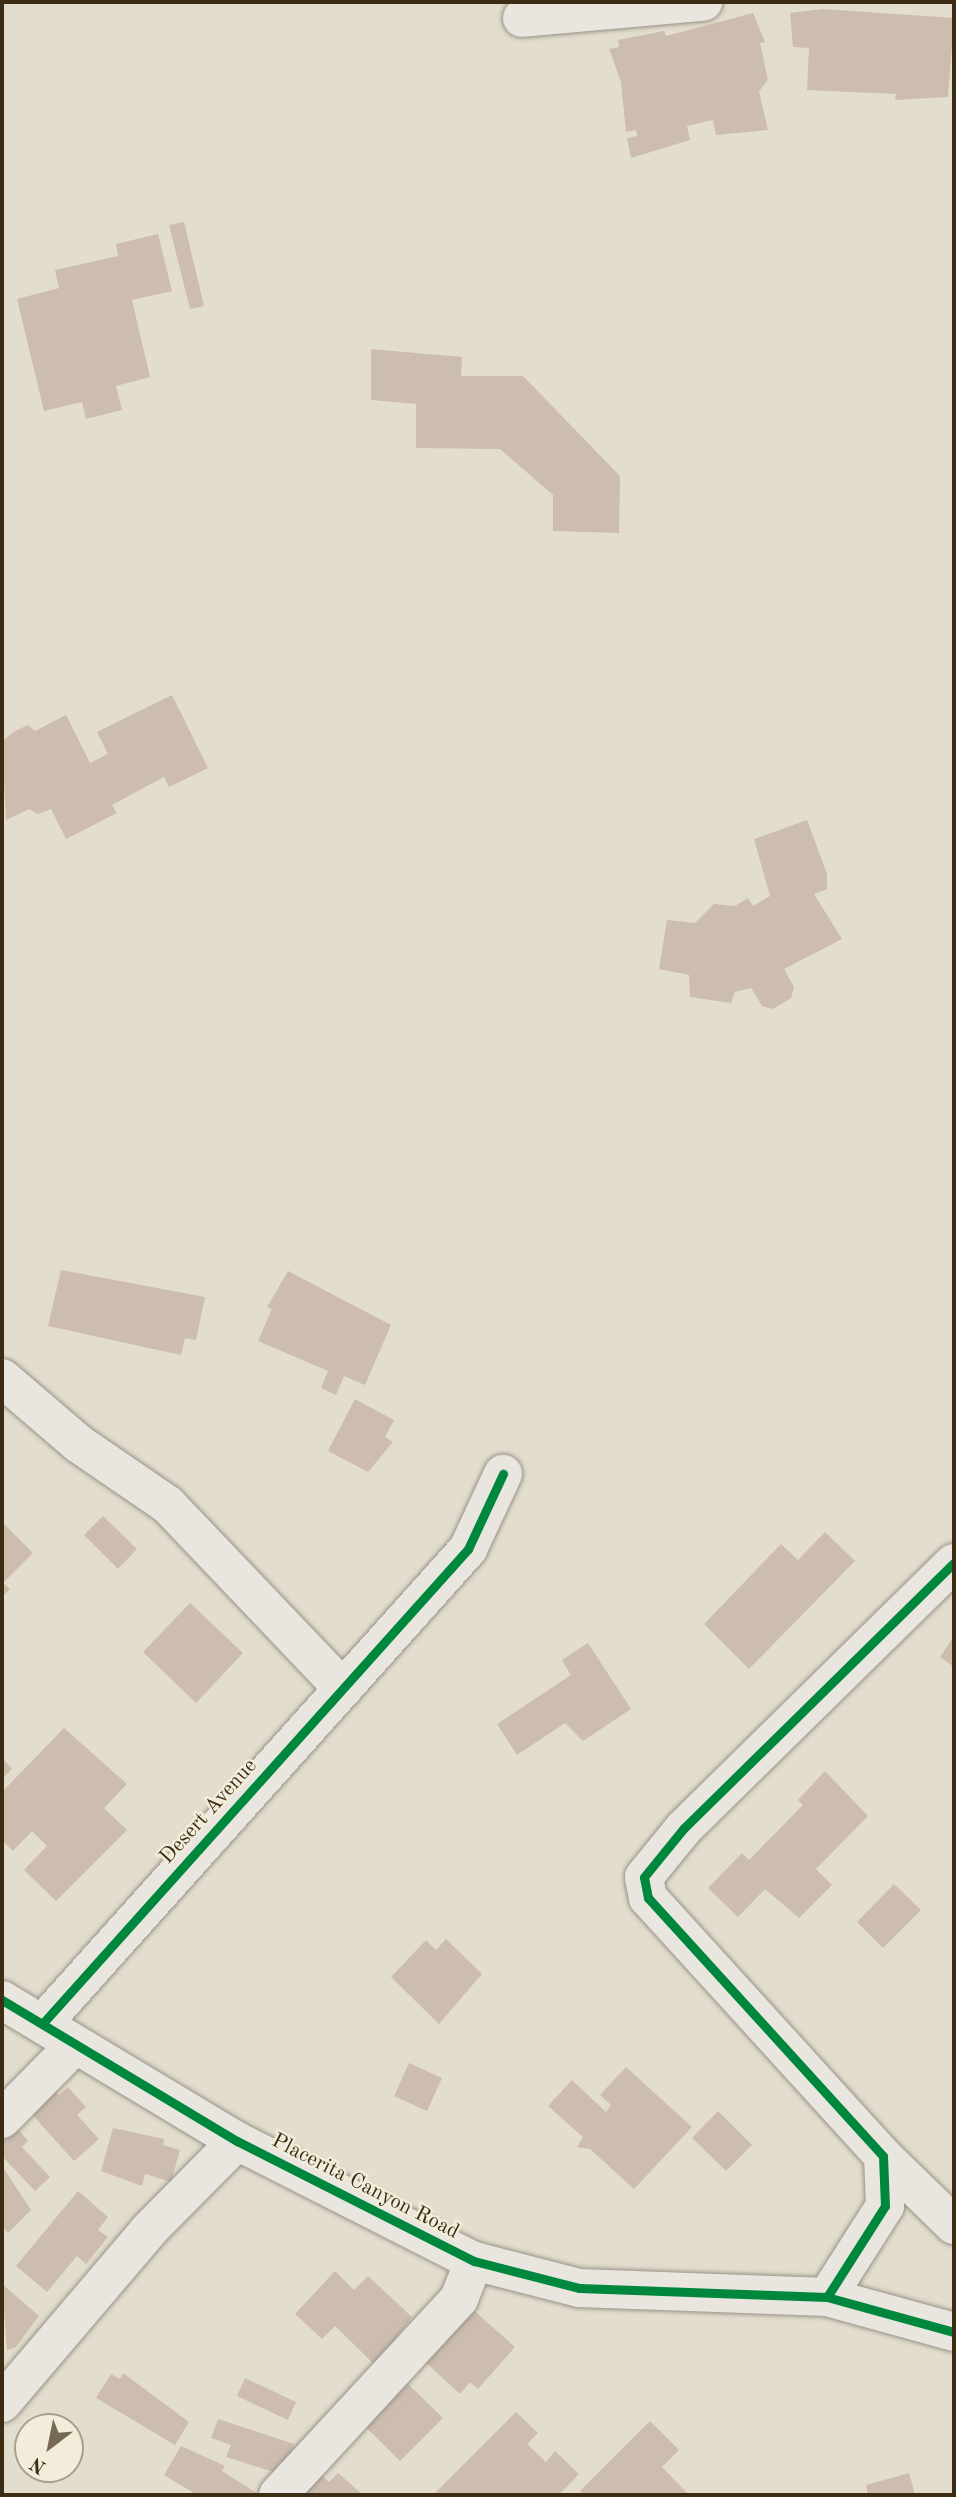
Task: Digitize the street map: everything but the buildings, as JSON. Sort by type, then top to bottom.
[{"type":"street","points":[[522,18],[703,2]]},
{"type":"street","points":[[2,1378],[79,1444],[168,1505],[343,1689]]},
{"type":"street","name":"Desert Avenue","points":[[43,2023],[468,1549],[503,1474]]},
{"type":"street","points":[[954,1563],[684,1828],[644,1877],[648,1898],[883,2156],[954,2225]]},
{"type":"street","name":"Placerita Canyon Road","points":[[2,2000],[237,2141],[474,2261],[579,2288],[827,2297],[954,2332]]},
{"type":"street","points":[[2,2119],[75,2045]]},
{"type":"street","points":[[2,2403],[149,2230],[237,2141]]},
{"type":"street","points":[[827,2297],[885,2206],[883,2156]]},
{"type":"street","points":[[278,2495],[459,2298],[474,2261]]},
{"type":"cycle path","points":[[43,2023],[468,1549],[503,1474]]},
{"type":"cycle path","points":[[827,2297],[885,2206],[883,2156],[648,1898],[644,1877],[684,1828],[954,1563]]},
{"type":"cycle path","points":[[2,2000],[237,2141],[474,2261],[579,2288],[827,2297],[954,2332]]}]
